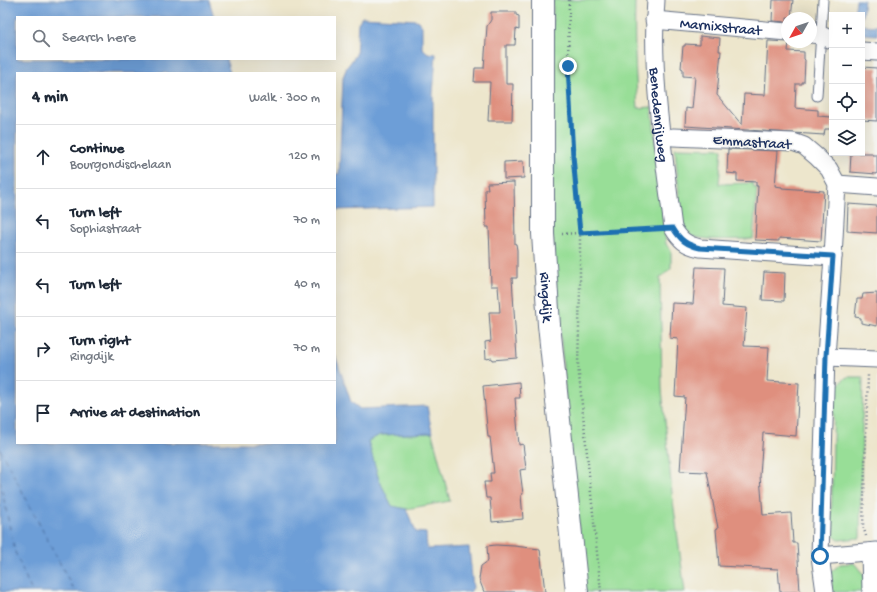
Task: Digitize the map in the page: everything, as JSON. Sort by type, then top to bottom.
[{"type":"street","name":"Ringdijk","points":[[543,0],[543,234],[551,340],[577,592]]},
{"type":"street","name":"Benedenrijweg","points":[[656,0],[654,20],[656,76],[673,228]]},
{"type":"street","name":"Marnixstraat","points":[[654,20],[781,31]]},
{"type":"street","points":[[865,52],[877,52]]},
{"type":"street","name":"Emmastraat","points":[[673,137],[793,142],[804,146],[817,157],[829,169],[837,184]]},
{"type":"street","points":[[825,592],[820,556],[826,356],[837,184],[877,187]]},
{"type":"street","points":[[673,228],[682,242],[700,248],[833,256]]},
{"type":"street","points":[[826,356],[873,359]]},
{"type":"street","points":[[820,556],[873,551],[871,592]]},
{"type":"lane","points":[[817,96],[823,0]]},
{"type":"path","name":"Ringdijk","points":[[569,0],[568,66],[573,156],[580,233],[578,365],[601,592]]},
{"type":"path","points":[[562,234],[673,228]]},
{"type":"path","points":[[873,359],[863,526],[873,551]]},
{"type":"green space","points":[[553,0],[635,0],[635,54],[638,108],[652,107],[666,244],[671,251],[671,268],[660,278],[662,389],[672,493],[685,592],[585,592],[567,416],[552,231]]},
{"type":"green space","points":[[675,148],[722,149],[719,184],[753,183],[754,188],[757,188],[753,239],[710,239],[693,237],[685,234],[682,228]]},
{"type":"green space","points":[[847,377],[863,377],[860,538],[839,540],[831,534],[834,397],[835,390]]},
{"type":"green space","points":[[432,433],[450,501],[406,509],[392,506],[379,480],[368,441],[380,435]]},
{"type":"green space","points":[[854,563],[864,575],[865,592],[832,592],[831,572],[840,564]]},
{"type":"water","points":[[0,0],[209,0],[214,16],[16,16],[16,60],[226,60],[230,72],[16,72],[16,444],[336,444],[336,358],[351,402],[360,409],[427,406],[432,433],[380,435],[368,441],[379,480],[392,506],[406,509],[416,532],[426,533],[427,549],[469,547],[473,588],[470,592],[0,592]]},
{"type":"water","points":[[856,0],[864,0],[863,12],[854,12]]},
{"type":"water","points":[[362,17],[417,20],[422,26],[422,48],[428,53],[436,54],[433,94],[433,207],[336,210],[336,174],[339,174],[343,77],[347,67],[356,55],[358,23]]},
{"type":"water","points":[[865,25],[877,26],[877,35],[865,34]]},
{"type":"building","points":[[773,0],[793,0],[792,12],[781,12],[781,22],[772,21]]},
{"type":"building","points":[[491,12],[516,12],[516,15],[519,16],[519,30],[516,29],[515,45],[506,45],[506,84],[513,84],[512,121],[488,121],[490,82],[474,82],[475,68],[484,68],[487,26],[491,20]]},
{"type":"building","points":[[700,36],[720,38],[719,51],[721,51],[717,95],[742,125],[744,94],[765,95],[768,41],[781,42],[781,48],[788,48],[788,51],[804,52],[804,82],[802,82],[802,84],[796,84],[795,108],[818,110],[818,116],[829,117],[829,129],[825,129],[824,135],[685,126],[686,108],[692,109],[695,77],[683,76],[683,69],[681,68],[683,46],[685,46],[685,44],[700,45]]},
{"type":"building","points":[[865,67],[877,68],[877,121],[865,120]]},
{"type":"building","points":[[728,149],[778,151],[775,186],[782,188],[824,191],[821,241],[779,238],[779,241],[755,240],[758,186],[756,186],[756,182],[737,181],[737,174],[727,173]]},
{"type":"building","points":[[865,153],[877,155],[877,174],[850,172],[851,156],[865,156]]},
{"type":"building","points":[[523,161],[524,178],[504,179],[504,162]]},
{"type":"building","points":[[514,182],[517,278],[512,278],[517,358],[492,360],[492,358],[486,359],[485,342],[491,341],[489,312],[500,312],[498,286],[491,286],[489,227],[486,227],[485,189],[488,189],[487,183]]},
{"type":"building","points":[[848,204],[877,206],[877,233],[847,231]]},
{"type":"building","points":[[696,267],[724,268],[722,306],[747,308],[744,346],[769,347],[767,381],[799,383],[796,436],[763,433],[760,476],[763,515],[791,513],[793,543],[797,543],[800,592],[780,592],[778,569],[719,566],[716,529],[718,528],[707,472],[680,471],[685,397],[675,396],[678,339],[670,338],[672,303],[693,304]]},
{"type":"building","points":[[764,272],[785,273],[784,301],[762,300]]},
{"type":"building","points":[[877,293],[877,326],[861,323],[861,318],[855,317],[857,299],[862,299],[863,294]]},
{"type":"building","points":[[519,382],[520,398],[515,398],[519,445],[523,444],[526,469],[520,470],[523,494],[521,495],[523,519],[492,522],[490,498],[486,498],[484,482],[491,482],[490,473],[494,473],[490,437],[488,437],[483,386]]},
{"type":"building","points":[[496,545],[540,549],[545,592],[484,592],[479,579],[481,566],[488,561],[487,546]]},
{"type":"ferry route","points":[[0,449],[75,592]]},
{"type":"ferry route","points":[[0,481],[15,552],[32,592]]},
{"type":"route","points":[[568,66],[573,156],[580,233],[673,228],[682,242],[700,248],[833,256],[826,356],[824,479],[820,556]]}]
